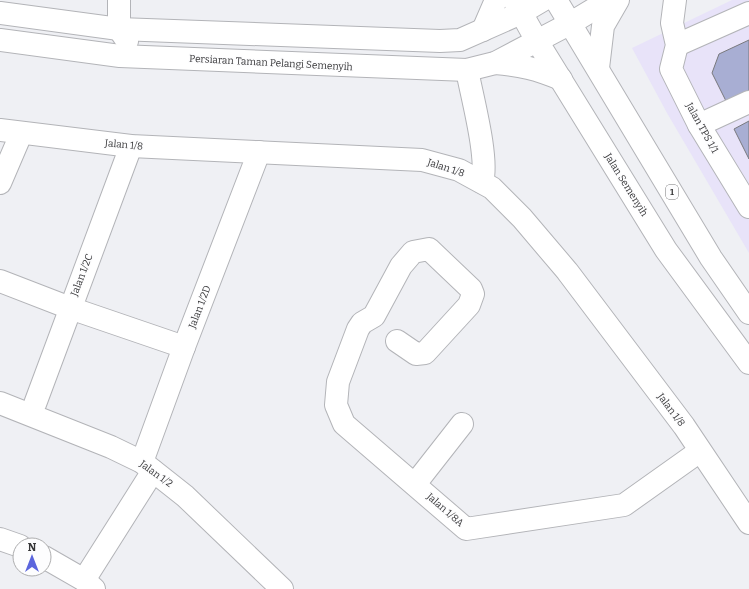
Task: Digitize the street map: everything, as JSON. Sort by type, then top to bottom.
[{"type":"street","points":[[119,0],[119,29],[123,38],[137,52],[148,57]]},
{"type":"street","points":[[483,30],[496,0]]},
{"type":"street","points":[[0,13],[119,29],[440,41],[460,40],[483,30],[517,7],[543,0]]},
{"type":"street","name":"1","points":[[556,0],[711,258],[749,313]]},
{"type":"street","name":"Persiaran Taman Pelangi Semenyih","points":[[0,40],[148,57],[467,70],[495,63],[571,23],[609,0]]},
{"type":"street","points":[[598,68],[603,26],[618,0]]},
{"type":"street","points":[[675,0],[672,23],[677,45],[749,13]]},
{"type":"street","name":"Jalan Semenyih","points":[[517,7],[666,250],[749,363]]},
{"type":"street","points":[[79,50],[97,45],[113,36],[119,29]]},
{"type":"street","name":"Jalan TPS 1/1","points":[[677,45],[671,68],[699,125],[747,201]]},
{"type":"street","points":[[495,63],[520,65],[538,69],[561,79]]},
{"type":"street","points":[[467,70],[484,158],[484,175],[482,182]]},
{"type":"street","points":[[699,125],[749,102]]},
{"type":"street","points":[[0,183],[10,132]]},
{"type":"street","name":"Jalan 1/8","points":[[10,132],[131,146],[422,160],[459,170],[482,182],[492,188],[522,218],[567,271],[679,420],[749,523]]},
{"type":"street","name":"Jalan 1/2C","points":[[35,404],[131,146]]},
{"type":"street","name":"Jalan 1/2D","points":[[89,584],[147,467],[184,347],[259,152]]},
{"type":"street","name":"Jalan 1/8A","points":[[397,341],[416,354],[425,353],[469,305],[473,294],[471,289],[429,249],[413,252],[401,266],[374,316],[362,323],[358,329],[338,382],[336,405],[344,424],[466,529],[624,505],[700,451]]},
{"type":"street","points":[[0,281],[70,308],[184,347]]},
{"type":"street","name":"Jalan 1/2","points":[[0,403],[111,447],[147,467],[185,496],[273,586]]},
{"type":"street","points":[[415,484],[462,424]]},
{"type":"street","points":[[0,539],[12,543]]},
{"type":"street","points":[[52,562],[89,584]]},
{"type":"shaded area","points":[[732,0],[749,0],[749,253],[667,113],[632,48]]},
{"type":"building","points":[[749,40],[749,98],[729,107],[712,73],[719,54]]},
{"type":"building","points":[[749,121],[749,159],[734,129]]}]
